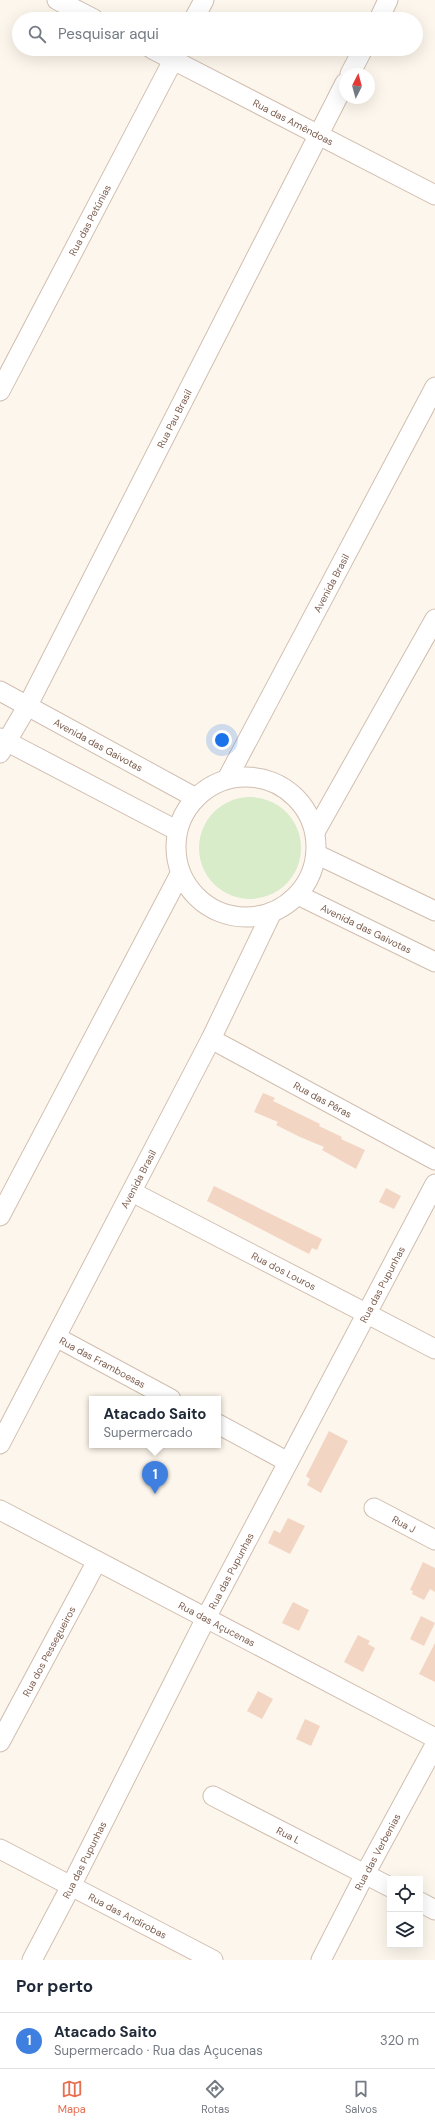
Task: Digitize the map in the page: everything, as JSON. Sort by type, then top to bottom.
[{"type":"street","points":[[57,0],[80,12]]},
{"type":"street","points":[[198,12],[204,0]]},
{"type":"street","points":[[382,12],[388,0]]},
{"type":"street","name":"Rua das Petúnias","points":[[0,391],[175,56]]},
{"type":"street","name":"Rua das Amêndoas","points":[[180,56],[318,135],[435,195]]},
{"type":"street","points":[[353,68],[359,56]]},
{"type":"street","name":"Rua Pau Brasil","points":[[2,744],[28,706],[339,95]]},
{"type":"street","name":"Avenida Brasil","points":[[227,779],[435,387]]},
{"type":"street","points":[[315,832],[435,619]]},
{"type":"street","name":"Avenida das Gaivotas","points":[[0,691],[196,798]]},
{"type":"street","points":[[2,744],[176,830]]},
{"type":"street","points":[[250,777],[272,782],[292,793],[306,810],[315,832],[316,854],[310,876],[298,895],[280,909],[258,917],[234,917],[212,909],[193,894],[180,874],[175,851],[176,830],[188,806],[205,789],[227,779],[250,777]]},
{"type":"street","points":[[316,854],[434,909]]},
{"type":"street","points":[[0,1216],[180,874]]},
{"type":"street","name":"Avenida das Gaivotas","points":[[298,895],[435,962]]},
{"type":"street","name":"Avenida Brasil","points":[[0,1444],[211,1040],[272,912]]},
{"type":"street","name":"Rua das Pêras","points":[[211,1040],[435,1160]]},
{"type":"street","name":"Rua das Pupunhas","points":[[32,1960],[71,1886],[206,1618],[435,1184]]},
{"type":"street","name":"Rua dos Louros","points":[[132,1192],[435,1350]]},
{"type":"street","name":"Rua das Framboesas","points":[[56,1337],[165,1396]]},
{"type":"street","points":[[221,1426],[288,1462]]},
{"type":"street","name":"Rua J","points":[[374,1508],[435,1540]]},
{"type":"street","name":"Rua das Açucenas","points":[[0,1510],[435,1738]]},
{"type":"street","name":"Rua dos Pessegueiros","points":[[0,1742],[97,1561]]},
{"type":"street","name":"Rua das Verbenias","points":[[321,1960],[365,1874],[435,1745]]},
{"type":"street","name":"Rua L","points":[[213,1796],[387,1885]]},
{"type":"street","name":"Rua das Andirobas","points":[[0,1849],[213,1960]]},
{"type":"street","points":[[423,1904],[435,1910]]},
{"type":"green space","points":[[250,797],[270,801],[278,805],[286,812],[293,820],[297,828],[301,848],[297,868],[293,876],[286,884],[278,891],[270,895],[250,899],[230,895],[222,891],[214,884],[207,876],[203,868],[199,848],[203,828],[207,820],[214,812],[222,805],[230,801]]},
{"type":"building","points":[[263,1093],[275,1098],[273,1101],[320,1124],[319,1126],[342,1137],[341,1139],[365,1150],[356,1169],[322,1150],[324,1147],[276,1125],[278,1122],[254,1112]]},
{"type":"building","points":[[214,1186],[322,1239],[317,1250],[312,1248],[309,1254],[207,1201]]},
{"type":"building","points":[[386,1188],[401,1196],[394,1209],[379,1202]]},
{"type":"building","points":[[329,1431],[348,1441],[321,1493],[307,1485],[310,1479],[306,1476]]},
{"type":"building","points":[[288,1518],[305,1526],[290,1554],[268,1543],[274,1530],[280,1533]]},
{"type":"building","points":[[423,1562],[435,1568],[435,1592],[430,1589],[424,1600],[412,1594],[413,1591],[410,1590]]},
{"type":"building","points":[[293,1602],[309,1610],[299,1631],[282,1623]]},
{"type":"building","points":[[421,1616],[435,1623],[424,1646],[410,1639]]},
{"type":"building","points":[[358,1635],[370,1641],[368,1644],[375,1648],[363,1672],[344,1662]]},
{"type":"building","points":[[435,1643],[435,1682],[419,1674]]},
{"type":"building","points":[[258,1691],[273,1699],[262,1719],[247,1711]]},
{"type":"building","points":[[305,1719],[320,1726],[311,1746],[296,1739]]},
{"type":"place","name":"Atacado Saito","points":[[155,1494]]}]
